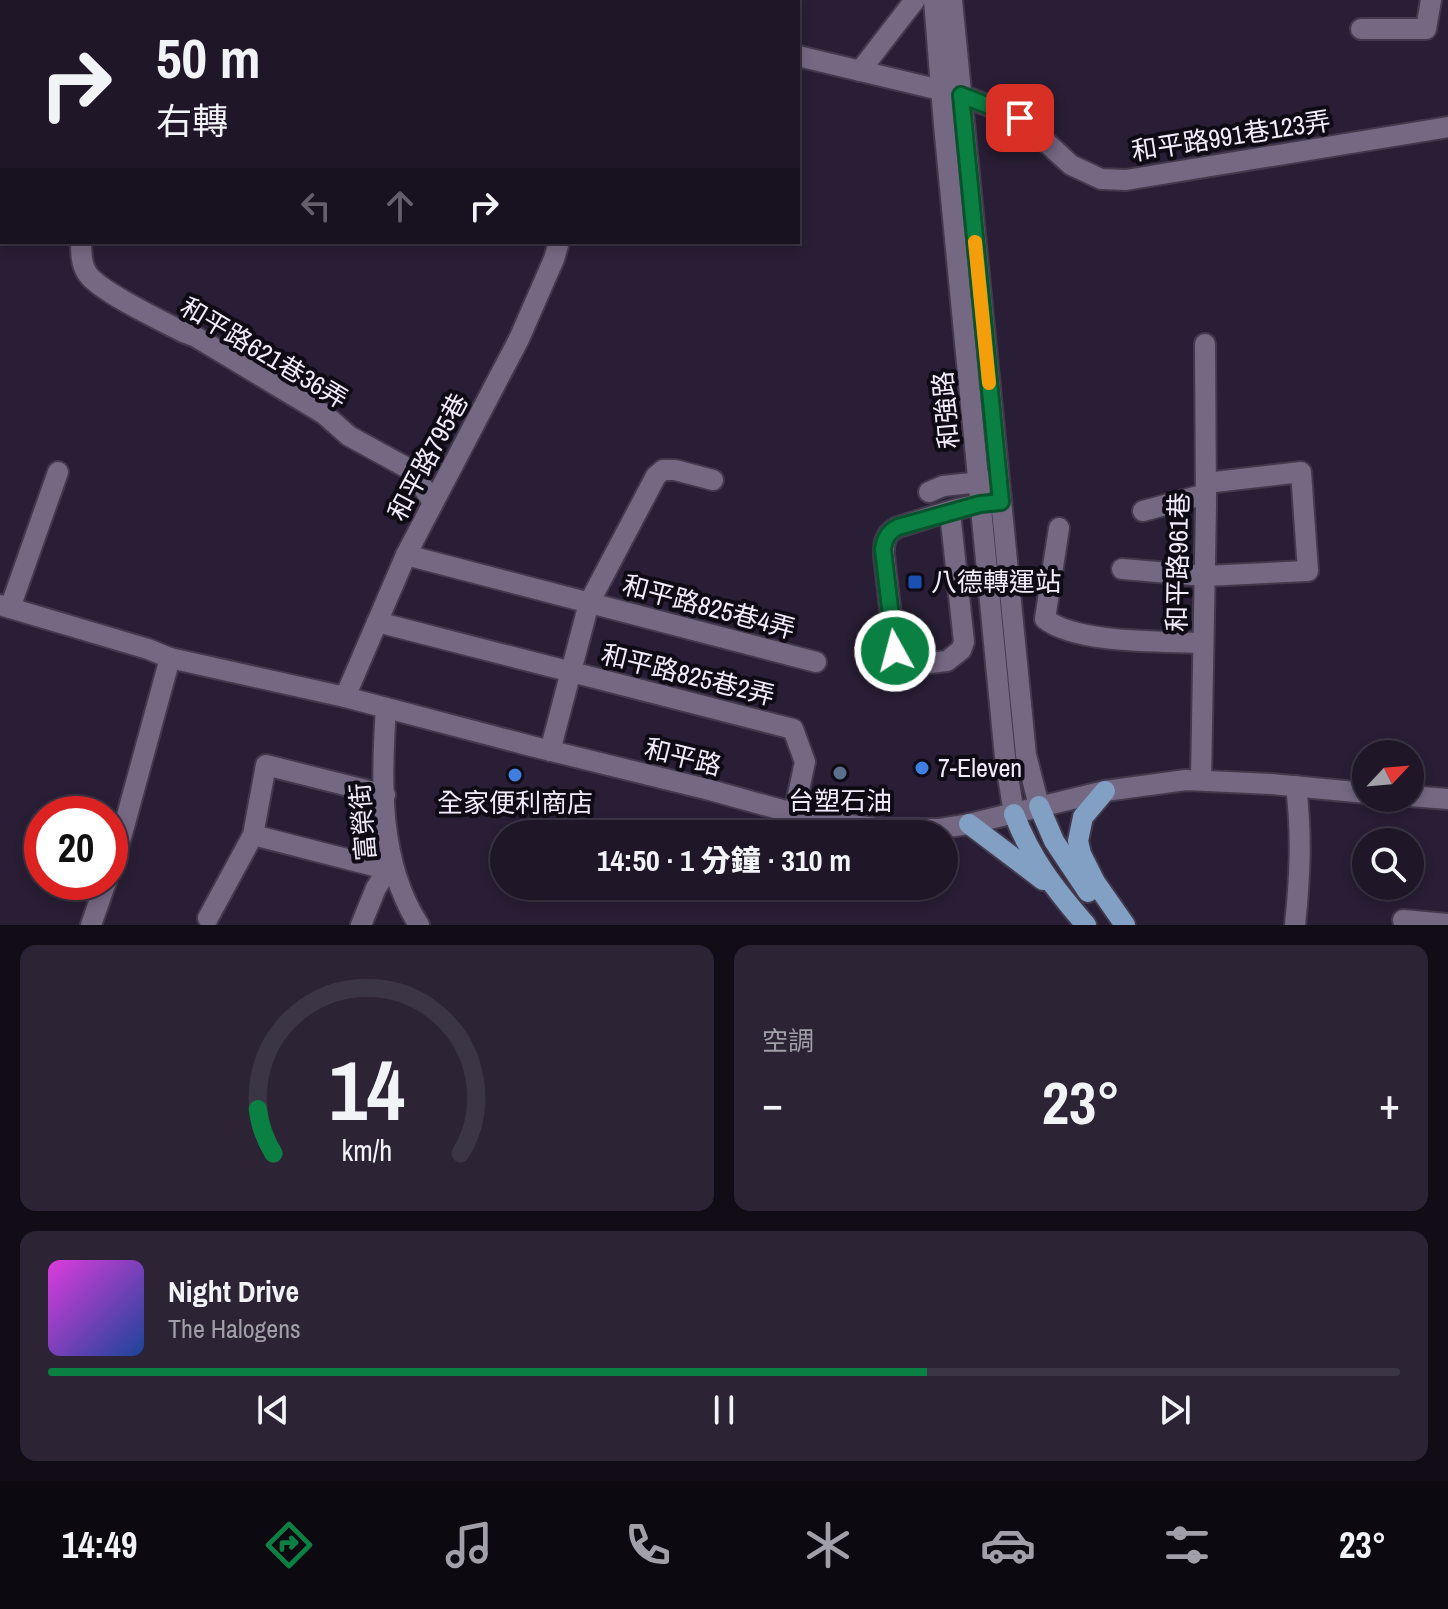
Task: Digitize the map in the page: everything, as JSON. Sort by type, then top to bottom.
[{"type":"main road","points":[[1105,791],[1083,817],[1078,841],[1095,882],[1125,925]]},
{"type":"main road","points":[[1039,806],[1054,841],[1087,892],[1117,925]]},
{"type":"main road","points":[[1014,814],[1024,841],[1053,887],[1086,925]]},
{"type":"main road","points":[[969,824],[1053,887]]},
{"type":"street","points":[[860,71],[915,0]]},
{"type":"street","name":"和強路","points":[[934,0],[951,93],[991,503],[1005,757],[1014,814]]},
{"type":"street","name":"和強路","points":[[951,93],[952,0]]},
{"type":"street","points":[[1361,29],[1426,29],[1431,0]]},
{"type":"street","name":"和平路991巷123弄","points":[[800,56],[951,93],[1020,118],[1071,165],[1101,179],[1126,180],[1448,127]]},
{"type":"street","name":"和平路621巷36弄","points":[[81,244],[87,273],[102,287],[196,337],[324,414],[349,436],[411,470],[433,502]]},
{"type":"street","name":"和平路795巷","points":[[345,697],[406,555],[519,339],[558,244]]},
{"type":"street","name":"和平路961巷","points":[[1201,780],[1205,344]]},
{"type":"street","points":[[550,751],[589,603],[656,476],[663,470],[675,470],[713,480]]},
{"type":"street","points":[[5,606],[58,472]]},
{"type":"street","points":[[1122,569],[1205,576],[1308,571],[1301,472],[1206,489],[1143,511]]},
{"type":"street","points":[[950,512],[964,642],[961,650],[947,661],[913,665],[904,663],[895,651],[883,549],[885,540],[891,531],[927,504],[943,486],[989,481]]},
{"type":"street","points":[[927,504],[950,512],[991,503]]},
{"type":"street","name":"和強路","points":[[991,503],[1026,755],[1039,806]]},
{"type":"street","points":[[1059,528],[1045,619],[1054,626],[1093,637],[1203,643]]},
{"type":"street","name":"和平路825巷4弄","points":[[406,555],[816,662]]},
{"type":"street","name":"和平路","points":[[5,606],[170,658],[345,697],[825,822],[884,829],[938,829],[1105,791],[1186,780],[1352,792]]},
{"type":"street","name":"和平路825巷2弄","points":[[377,622],[793,729],[805,762],[794,813]]},
{"type":"street","points":[[128,812],[170,658]]},
{"type":"street","name":"富榮街","points":[[386,708],[383,749],[387,845],[395,878],[419,925]]},
{"type":"street","points":[[208,918],[253,835],[266,765],[385,795]]},
{"type":"street","points":[[1295,925],[1301,823],[1296,786]]},
{"type":"street","points":[[1424,797],[1448,799]]},
{"type":"street","points":[[253,835],[374,866],[392,864]]},
{"type":"street","points":[[361,925],[376,888],[392,864]]},
{"type":"street","points":[[91,925],[100,900]]},
{"type":"street","points":[[1403,920],[1448,924]]},
{"type":"slow traffic","points":[[975,242],[989,383]]},
{"type":"place","name":"八德轉運站","points":[[915,582]]},
{"type":"place","name":"7-Eleven","points":[[922,768]]},
{"type":"place","name":"台塑石油","points":[[840,773]]},
{"type":"place","name":"全家便利商店","points":[[515,775]]},
{"type":"route","points":[[895,651],[883,549],[891,531],[980,504],[1001,502],[961,95],[1020,118]]}]
